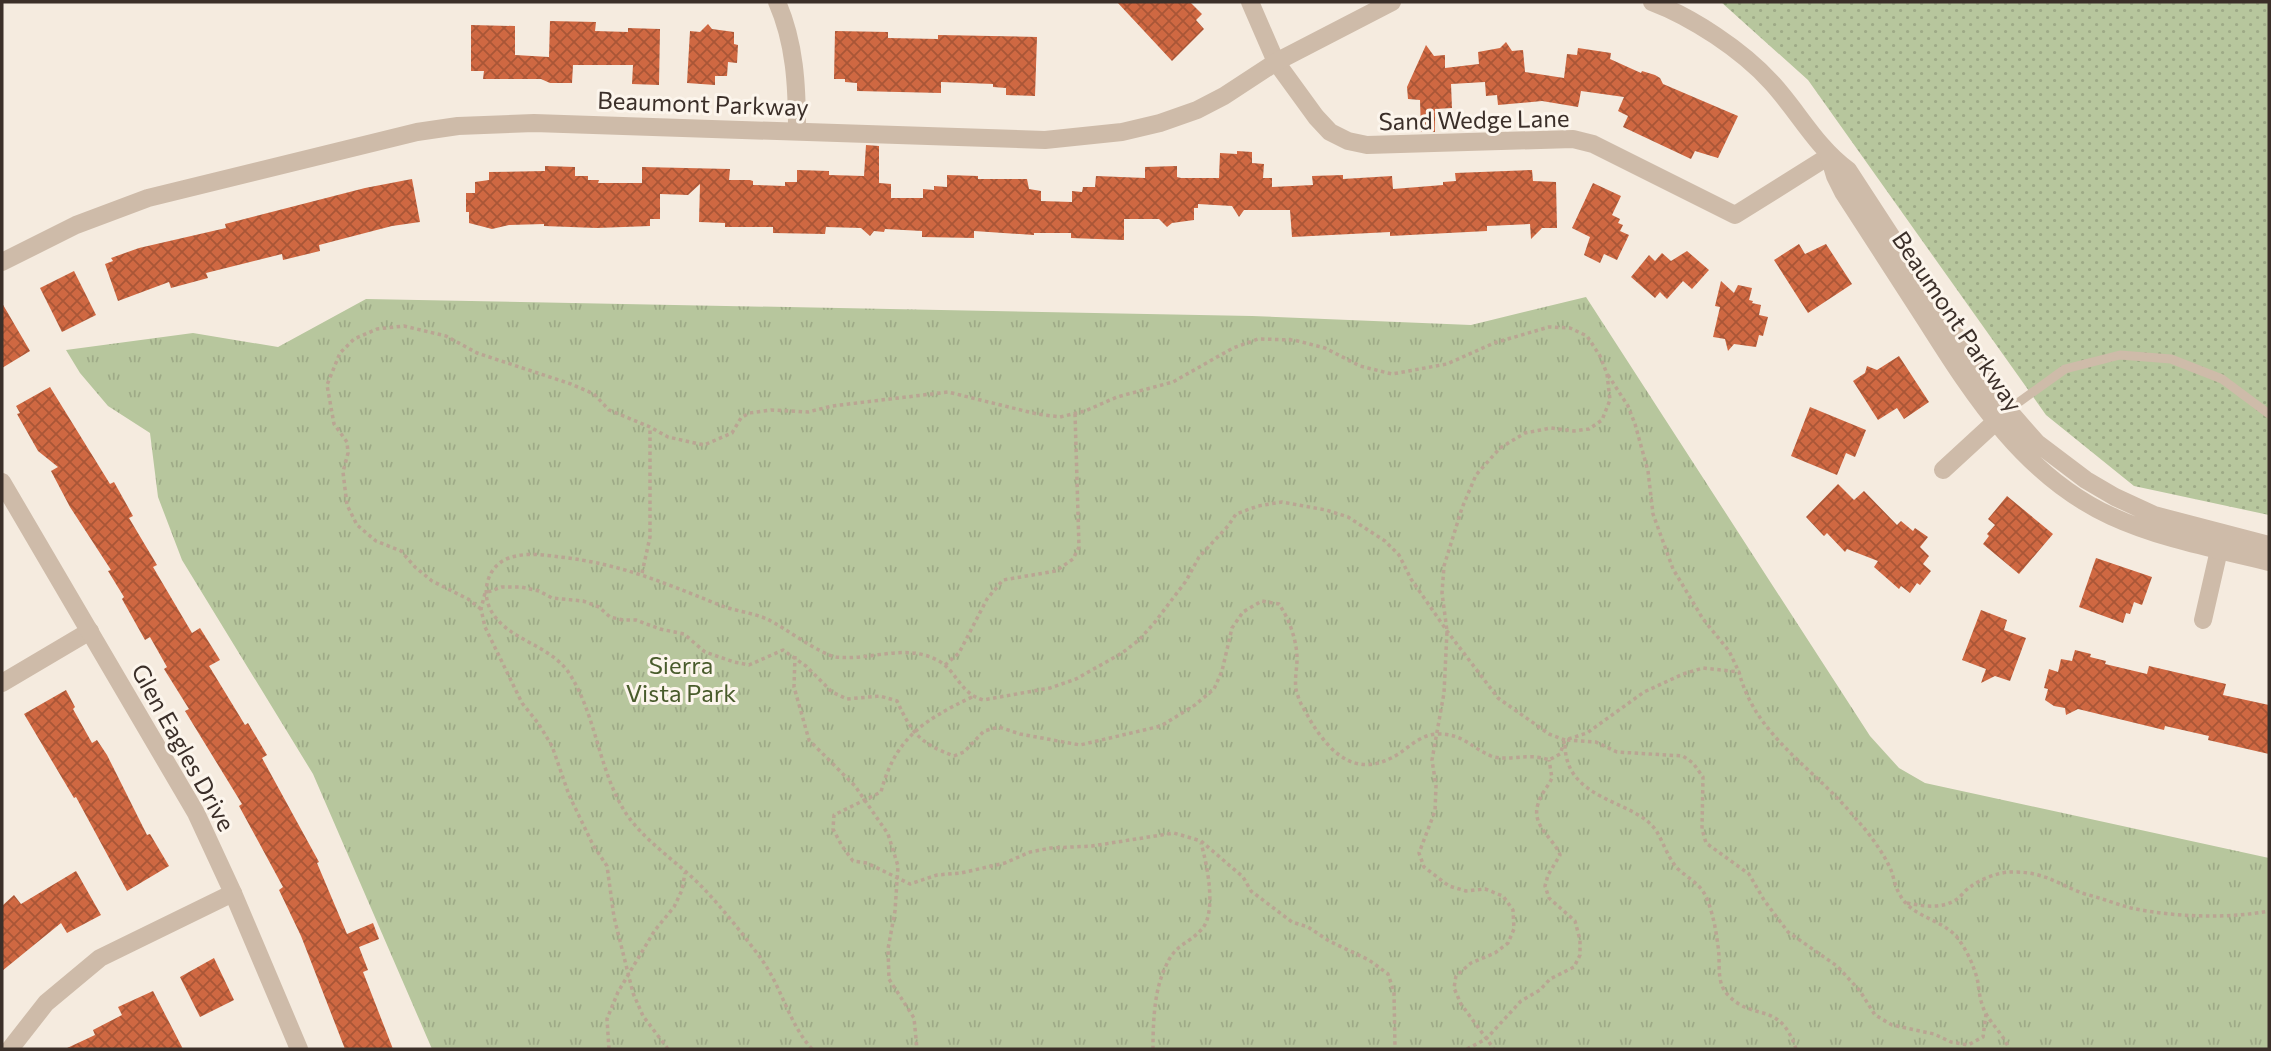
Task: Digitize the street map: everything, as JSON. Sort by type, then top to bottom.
[{"type":"street","points":[[777,2],[792,49],[797,88],[797,130]]},
{"type":"street","name":"Sand Wedge Lane","points":[[1250,2],[1276,62],[1316,117],[1330,132],[1348,141],[1367,145],[1573,139],[1593,144],[1735,215],[1829,156]]},
{"type":"street","name":"Beaumont Parkway","points":[[2,262],[76,225],[148,198],[417,132],[471,125],[534,123],[1045,140],[1122,132],[1197,110],[1276,62],[1392,2]]},
{"type":"street","name":"Beaumont Parkway","points":[[1652,2],[1668,8],[1708,32],[1770,80],[1829,156],[1848,170],[1974,363],[2001,416],[2058,461],[2115,497],[2269,562]]},
{"type":"street","points":[[1943,470],[2001,416]]},
{"type":"street","name":"Glen Eagles Drive","points":[[2,482],[196,813],[299,1049]]},
{"type":"street","points":[[2203,620],[2221,542]]},
{"type":"street","name":"Beaumont Parkway","points":[[2221,542],[2269,545]]},
{"type":"street","points":[[2,682],[90,631]]},
{"type":"street","points":[[10,1049],[46,1003],[100,958],[233,893]]},
{"type":"lane","points":[[2001,416],[2065,369],[2120,355],[2171,359],[2222,379],[2269,414]]},
{"type":"path","points":[[481,609],[432,581],[401,551],[376,541],[357,525],[347,505],[342,472],[348,453],[347,442],[334,424],[327,385],[340,353],[354,339],[377,329],[404,326],[446,336],[477,353],[594,394],[609,410],[668,437],[704,445],[733,433],[741,418],[749,413],[771,410],[808,412],[832,406],[948,392],[1060,417],[1075,414],[1116,397],[1173,382],[1233,348],[1258,339],[1294,340],[1325,348],[1360,366],[1392,374],[1447,364],[1494,343],[1549,327],[1570,328],[1587,336],[1628,406],[1648,471],[1653,514],[1673,569],[1703,619],[1728,651],[1750,702],[1791,755],[1850,810],[1879,845],[1899,894],[1912,911],[1945,927],[1957,937],[1977,977],[1982,1004],[1991,1023],[2005,1038],[2009,1049]]},
{"type":"path","points":[[1494,1049],[1461,1004],[1454,988],[1456,976],[1471,963],[1495,953],[1508,943],[1514,929],[1513,910],[1503,896],[1485,889],[1465,891],[1449,886],[1423,867],[1419,853],[1435,811],[1436,786],[1432,760],[1444,693],[1447,631],[1442,593],[1444,566],[1462,508],[1476,475],[1500,448],[1525,433],[1550,428],[1589,429],[1602,419],[1610,400],[1607,374]]},
{"type":"path","points":[[945,665],[959,653],[987,599],[1003,580],[1056,571],[1073,559],[1079,547],[1075,414]]},
{"type":"path","points":[[642,573],[650,537],[650,427]]},
{"type":"path","points":[[668,1049],[643,1016],[628,976],[614,917],[607,866],[593,845],[569,795],[552,746],[522,703],[485,628],[481,609],[487,580],[495,568],[508,558],[526,555],[579,559],[642,573],[720,606],[767,619],[835,657],[890,652],[914,653],[936,659],[945,665],[972,697],[983,700],[1050,688],[1076,679],[1122,653],[1139,640],[1155,622],[1186,581],[1199,556],[1236,514],[1258,506],[1282,502],[1348,517],[1385,541],[1399,555],[1411,579],[1498,698],[1549,734],[1565,740],[1596,742],[1617,752],[1683,756],[1693,763],[1703,777],[1702,829],[1706,843],[1749,874],[1788,932],[1837,966],[1860,991],[1875,1015],[1892,1025],[1968,1045],[1983,1037],[1986,1012]]},
{"type":"path","points":[[485,593],[502,587],[521,587],[539,591],[552,598],[583,601],[599,607],[610,617],[636,620],[684,634],[705,652],[749,665],[783,650],[795,656],[832,692],[847,699],[880,696],[897,701],[914,733],[923,742],[954,755],[964,752],[984,732],[999,727],[1020,734],[1080,745],[1161,726],[1195,705],[1214,689],[1222,671],[1232,628],[1244,612],[1262,601],[1279,604],[1289,619],[1297,659],[1297,695],[1327,746],[1341,757],[1355,764],[1374,765],[1397,755],[1417,741],[1436,734],[1464,738],[1493,757],[1538,755],[1549,760]]},
{"type":"path","points":[[485,593],[493,614],[510,630],[543,649],[569,673],[622,807],[685,873],[704,889],[763,961],[777,983],[804,1041],[812,1049]]},
{"type":"path","points":[[795,656],[794,687],[809,740],[833,762],[865,801],[888,834],[898,866],[888,949],[889,979],[914,1018],[917,1049]]},
{"type":"path","points":[[1565,740],[1587,733],[1644,692],[1683,674],[1703,668],[1739,673]]},
{"type":"path","points":[[972,697],[922,723],[900,749],[886,774],[881,792],[834,815],[832,829],[853,861],[874,866],[910,884],[937,875],[961,873],[1005,863],[1030,852],[1051,848],[1092,846],[1174,832],[1200,841],[1243,877],[1251,891],[1292,922],[1369,960],[1388,974],[1394,992],[1395,1049]]},
{"type":"path","points":[[1549,760],[1560,754],[1565,740]]},
{"type":"path","points":[[1565,740],[1565,755],[1575,774],[1591,792],[1644,819],[1656,830],[1678,869],[1696,881],[1707,897],[1719,949],[1721,984],[1728,996],[1785,1025],[1796,1049]]},
{"type":"path","points":[[1467,1049],[1486,1039],[1521,1001],[1540,990],[1550,979],[1574,967],[1580,954],[1575,921],[1549,898],[1545,886],[1560,855],[1555,843],[1541,829],[1535,817],[1538,802],[1552,778],[1549,760]]},
{"type":"path","points":[[1153,1049],[1156,1003],[1164,969],[1177,947],[1203,928],[1208,912],[1207,861],[1200,841]]},
{"type":"path","points":[[1905,902],[1938,906],[1955,901],[1984,879],[2012,871],[2045,876],[2079,892],[2131,908],[2169,914],[2245,916],[2269,911]]},
{"type":"path","points":[[610,1049],[607,1019],[655,930],[674,907],[682,890],[685,873]]},
{"type":"green space","points":[[1721,2],[2269,2],[2269,515],[2134,486],[2046,415],[1808,80]]},
{"type":"green space","name":"Sierra Vista Park","points":[[1586,297],[1870,736],[1899,768],[1925,783],[2269,858],[2269,1049],[432,1049],[313,774],[182,560],[158,497],[150,433],[108,406],[80,373],[66,350],[193,333],[278,347],[366,299],[1252,316],[1471,325]]},
{"type":"building","points":[[1117,2],[1190,2],[1202,14],[1196,20],[1204,29],[1172,61]]},
{"type":"building","points":[[550,21],[596,22],[595,31],[660,29],[659,85],[632,84],[633,65],[573,65],[572,83],[550,83],[541,79],[483,79],[484,71],[471,71],[471,25],[515,26],[515,55],[549,57]]},
{"type":"building","points":[[708,24],[712,29],[734,32],[734,44],[738,45],[737,63],[728,62],[727,76],[715,76],[715,85],[687,83],[690,31],[700,32]]},
{"type":"building","points":[[835,31],[888,32],[888,38],[938,39],[938,35],[1037,37],[1035,96],[1006,95],[1006,88],[993,87],[993,84],[941,82],[941,93],[857,91],[857,83],[834,79]]},
{"type":"building","points":[[1506,42],[1512,51],[1523,50],[1525,72],[1564,78],[1567,54],[1577,55],[1578,48],[1611,53],[1610,59],[1641,73],[1642,71],[1655,75],[1663,84],[1738,116],[1718,158],[1695,151],[1691,159],[1623,127],[1628,116],[1618,111],[1624,97],[1581,91],[1578,107],[1542,101],[1498,105],[1497,95],[1486,96],[1485,82],[1451,84],[1452,108],[1435,109],[1435,132],[1421,132],[1420,100],[1408,99],[1407,87],[1426,45],[1434,56],[1445,55],[1445,68],[1479,64],[1478,52],[1500,48]]},
{"type":"building","points":[[866,145],[879,146],[879,183],[891,184],[891,198],[923,198],[923,189],[947,187],[947,175],[978,176],[978,179],[1027,179],[1029,189],[1041,191],[1041,201],[1072,202],[1072,191],[1082,192],[1083,187],[1095,187],[1096,176],[1145,178],[1145,167],[1177,166],[1177,177],[1219,178],[1220,153],[1237,154],[1237,151],[1252,152],[1252,163],[1264,164],[1263,178],[1272,178],[1272,187],[1313,185],[1312,176],[1343,175],[1343,179],[1392,176],[1393,189],[1443,185],[1443,182],[1456,181],[1455,173],[1532,170],[1533,181],[1556,182],[1557,228],[1542,228],[1531,239],[1530,224],[1487,226],[1487,231],[1292,237],[1290,210],[1244,210],[1239,217],[1232,206],[1198,204],[1198,208],[1194,208],[1194,220],[1172,223],[1167,227],[1159,219],[1124,219],[1124,240],[1071,238],[1071,233],[1034,235],[974,231],[974,238],[922,237],[922,231],[885,229],[884,232],[874,231],[870,236],[861,228],[826,227],[825,234],[773,233],[773,227],[725,227],[725,223],[699,222],[700,184],[688,195],[660,194],[660,219],[650,219],[650,226],[597,228],[544,224],[509,225],[492,229],[469,223],[469,212],[466,212],[466,193],[475,193],[475,182],[489,180],[489,172],[545,171],[545,166],[575,167],[575,176],[588,176],[588,180],[599,180],[598,183],[642,183],[642,167],[730,169],[729,180],[750,180],[753,185],[785,186],[785,182],[797,182],[797,170],[829,171],[829,175],[864,176]]},
{"type":"building","points":[[412,179],[420,222],[392,226],[319,245],[320,251],[283,260],[282,254],[206,273],[208,278],[171,288],[169,282],[118,301],[105,264],[113,261],[111,258],[139,248],[226,228],[225,224],[365,188]]},
{"type":"building","points":[[1593,183],[1621,196],[1612,215],[1620,219],[1618,223],[1623,225],[1620,231],[1629,235],[1617,260],[1604,254],[1600,263],[1584,255],[1590,237],[1572,228]]},
{"type":"building","points":[[1799,244],[1805,254],[1826,244],[1852,284],[1808,313],[1774,260]]},
{"type":"building","points":[[1687,251],[1709,270],[1692,289],[1683,281],[1667,299],[1660,292],[1655,298],[1631,277],[1649,255],[1655,261],[1662,253],[1671,261]]},
{"type":"building","points":[[74,271],[96,315],[62,332],[40,288]]},
{"type":"building","points":[[1721,281],[1734,293],[1738,285],[1752,288],[1749,300],[1761,305],[1759,315],[1768,317],[1763,336],[1759,335],[1756,347],[1734,344],[1728,351],[1725,339],[1713,337],[1720,307],[1715,306]]},
{"type":"building","points":[[2,303],[30,351],[2,368]]},
{"type":"building","points":[[1899,356],[1929,402],[1904,419],[1897,408],[1878,420],[1853,381],[1865,373],[1867,366],[1877,370]]},
{"type":"building","points":[[50,387],[110,484],[114,482],[133,516],[129,518],[157,565],[153,567],[192,633],[200,628],[220,660],[209,666],[267,755],[262,758],[319,862],[317,863],[347,934],[373,923],[379,939],[359,947],[368,970],[363,972],[393,1049],[345,1049],[301,936],[279,890],[283,887],[239,806],[242,804],[185,711],[189,709],[164,669],[167,667],[150,637],[145,640],[108,571],[111,570],[70,507],[51,471],[58,467],[38,451],[17,414],[20,413],[16,406]]},
{"type":"building","points":[[1810,407],[1866,430],[1855,457],[1846,453],[1837,475],[1791,456]]},
{"type":"building","points":[[1838,484],[1854,500],[1864,491],[1897,525],[1901,521],[1913,531],[1915,528],[1928,537],[1920,547],[1929,556],[1923,564],[1931,571],[1910,593],[1901,586],[1899,589],[1874,567],[1878,561],[1847,549],[1845,552],[1827,533],[1824,536],[1806,517]]},
{"type":"building","points":[[2007,496],[2053,534],[2019,574],[1983,544],[1995,525],[1988,519]]},
{"type":"building","points":[[2096,558],[2152,577],[2142,605],[2134,602],[2123,623],[2079,607]]},
{"type":"building","points":[[1981,610],[2007,620],[2004,630],[2026,638],[2010,681],[1995,676],[1981,683],[1986,669],[1962,660]]},
{"type":"building","points":[[2075,650],[2106,661],[2105,664],[2147,674],[2149,666],[2226,684],[2223,695],[2269,705],[2269,754],[2208,740],[2209,736],[2165,726],[2164,730],[2078,709],[2066,715],[2065,708],[2054,706],[2045,700],[2048,689],[2044,688],[2049,669],[2058,672],[2061,659],[2072,661]]},
{"type":"building","points":[[66,690],[92,743],[97,740],[107,755],[147,835],[150,834],[169,866],[127,891],[76,797],[74,798],[24,714]]},
{"type":"building","points":[[76,871],[101,915],[67,933],[61,923],[2,971],[2,906],[14,895],[21,904]]},
{"type":"building","points":[[214,958],[234,1000],[200,1017],[180,977]]},
{"type":"building","points":[[153,991],[183,1049],[65,1049],[95,1035],[93,1030],[122,1015],[118,1007]]}]
